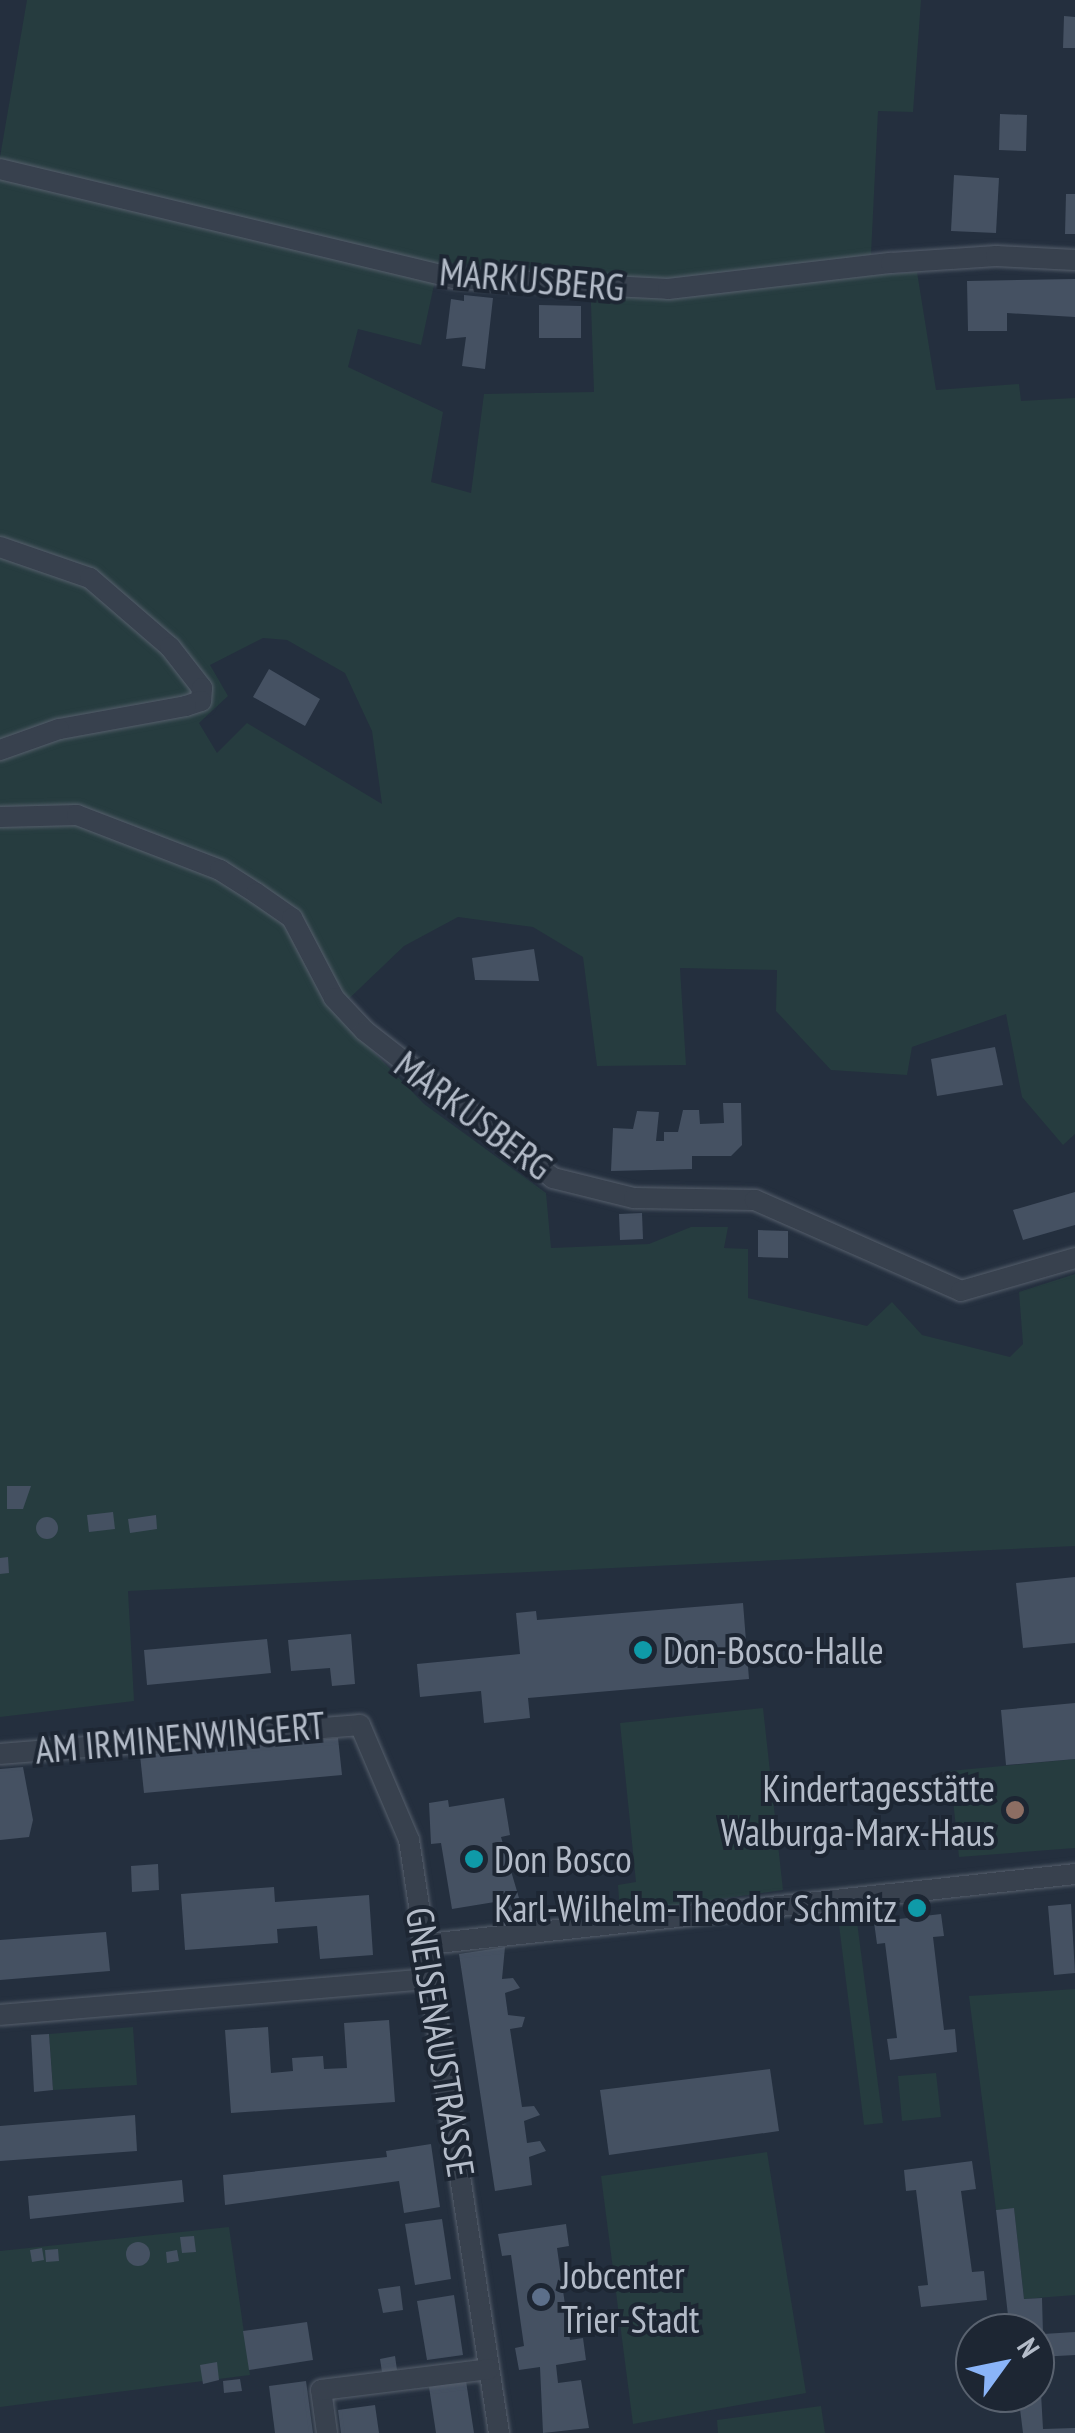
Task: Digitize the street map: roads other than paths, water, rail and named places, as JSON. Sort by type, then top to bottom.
[{"type":"street","name":"MARKUSBERG","points":[[0,169],[453,278],[668,288],[943,259],[1075,260]]},
{"type":"street","points":[[0,548],[90,578],[170,647],[202,688],[201,701],[186,706],[59,729],[0,750]]},
{"type":"street","name":"MARKUSBERG","points":[[0,817],[77,816],[220,870],[256,893],[292,918],[334,998],[364,1031],[441,1096],[565,1183],[634,1198],[755,1200],[962,1290],[1075,1258]]},
{"type":"street","name":"AM IRMINENWINGERT","points":[[0,1754],[360,1725]]},
{"type":"street","name":"GNEISENAUSTRASSE","points":[[360,1725],[408,1840],[428,1944],[499,2433]]},
{"type":"street","points":[[428,1944],[1075,1874]]},
{"type":"street","points":[[0,2015],[432,1979]]},
{"type":"street","points":[[327,2433],[320,2390],[488,2369]]},
{"type":"place","name":"Don-Bosco-Halle","points":[[643,1650]]},
{"type":"place","name":"Kindertagesstätte Walburga-Marx-Haus","points":[[1015,1810]]},
{"type":"place","name":"Don Bosco","points":[[474,1859]]},
{"type":"place","name":"Karl-Wilhelm-Theodor Schmitz","points":[[917,1908]]},
{"type":"place","name":"Jobcenter Trier-Stadt","points":[[541,2297]]}]
